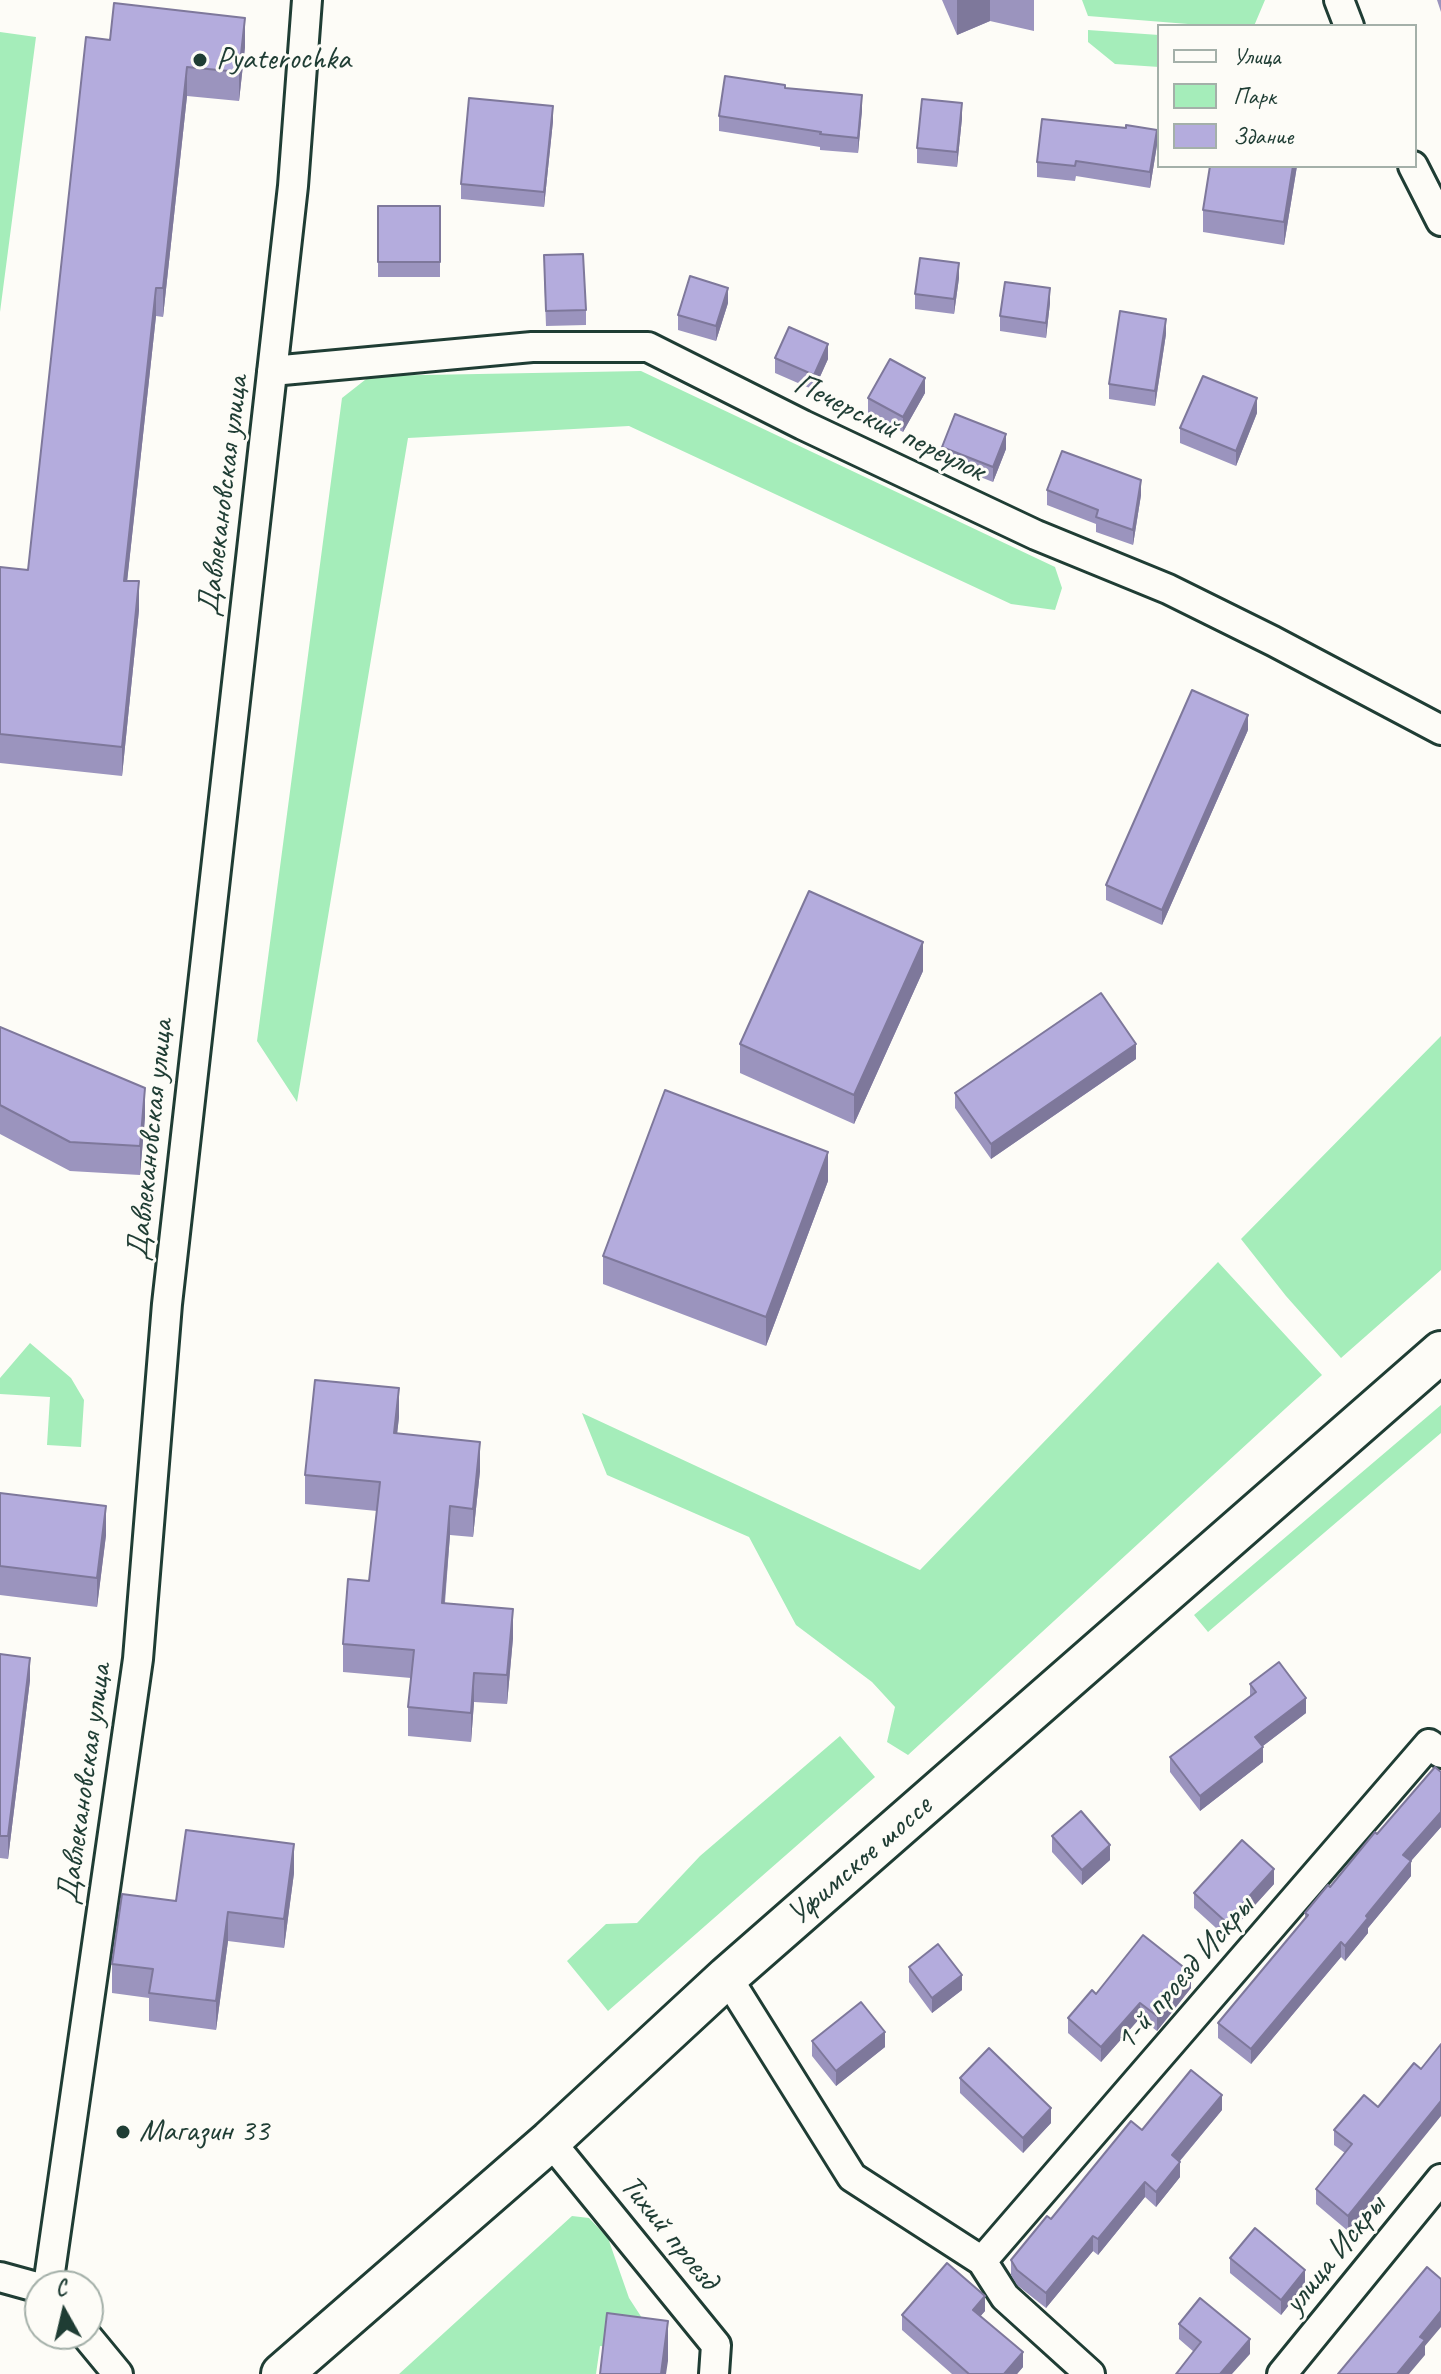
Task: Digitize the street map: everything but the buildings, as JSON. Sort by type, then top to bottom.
[{"type":"main road","name":"Уфимское шоссе","points":[[282,2374],[550,2141],[727,1977],[1441,1352]]},
{"type":"street","name":"Давлекановская улица","points":[[50,2270],[138,1659],[167,1304],[293,186],[307,0]]},
{"type":"street","points":[[1339,0],[1348,24]]},
{"type":"street","points":[[1414,168],[1441,221]]},
{"type":"street","name":"Печерский переулок","points":[[272,371],[532,347],[648,347],[803,425],[1036,535],[1168,589],[1441,730]]},
{"type":"street","name":"1-й проезд Искры","points":[[982,2261],[1429,1744],[1441,1753]]},
{"type":"street","points":[[727,1977],[852,2177],[982,2261],[1005,2297],[1090,2374]]},
{"type":"street","name":"Тихий проезд","points":[[550,2141],[716,2345],[714,2374]]},
{"type":"street","name":"улица Искры","points":[[1282,2374],[1441,2179]]},
{"type":"street","points":[[0,2277],[24,2284]]},
{"type":"street","points":[[98,2350],[118,2374]]},
{"type":"green space","points":[[1082,0],[1265,0],[1255,24],[1188,24],[1088,16]]},
{"type":"green space","points":[[1088,30],[1157,35],[1157,67],[1115,64],[1088,42]]},
{"type":"green space","points":[[0,32],[36,37],[0,312]]},
{"type":"green space","points":[[641,371],[1055,567],[1062,588],[1055,610],[1011,604],[629,426],[408,438],[297,1102],[257,1041],[342,398],[370,376]]},
{"type":"green space","points":[[1441,1036],[1441,1270],[1341,1358],[1241,1239]]},
{"type":"green space","points":[[1218,1262],[1322,1375],[908,1755],[887,1742],[895,1707],[872,1682],[796,1625],[749,1537],[607,1475],[582,1413],[920,1570]]},
{"type":"green space","points":[[30,1343],[71,1378],[84,1400],[81,1447],[47,1445],[50,1397],[0,1394],[0,1378]]},
{"type":"green space","points":[[1441,1405],[1441,1433],[1208,1632],[1194,1615]]},
{"type":"green space","points":[[840,1736],[875,1777],[608,2011],[567,1961],[606,1924],[637,1923],[700,1856]]},
{"type":"green space","points":[[572,2216],[589,2218],[608,2238],[629,2298],[655,2338],[656,2351],[600,2346],[596,2374],[399,2374]]},
{"type":"place","name":"Pyaterochka","points":[[200,60]]},
{"type":"place","name":"Магазин 33","points":[[123,2132]]}]
